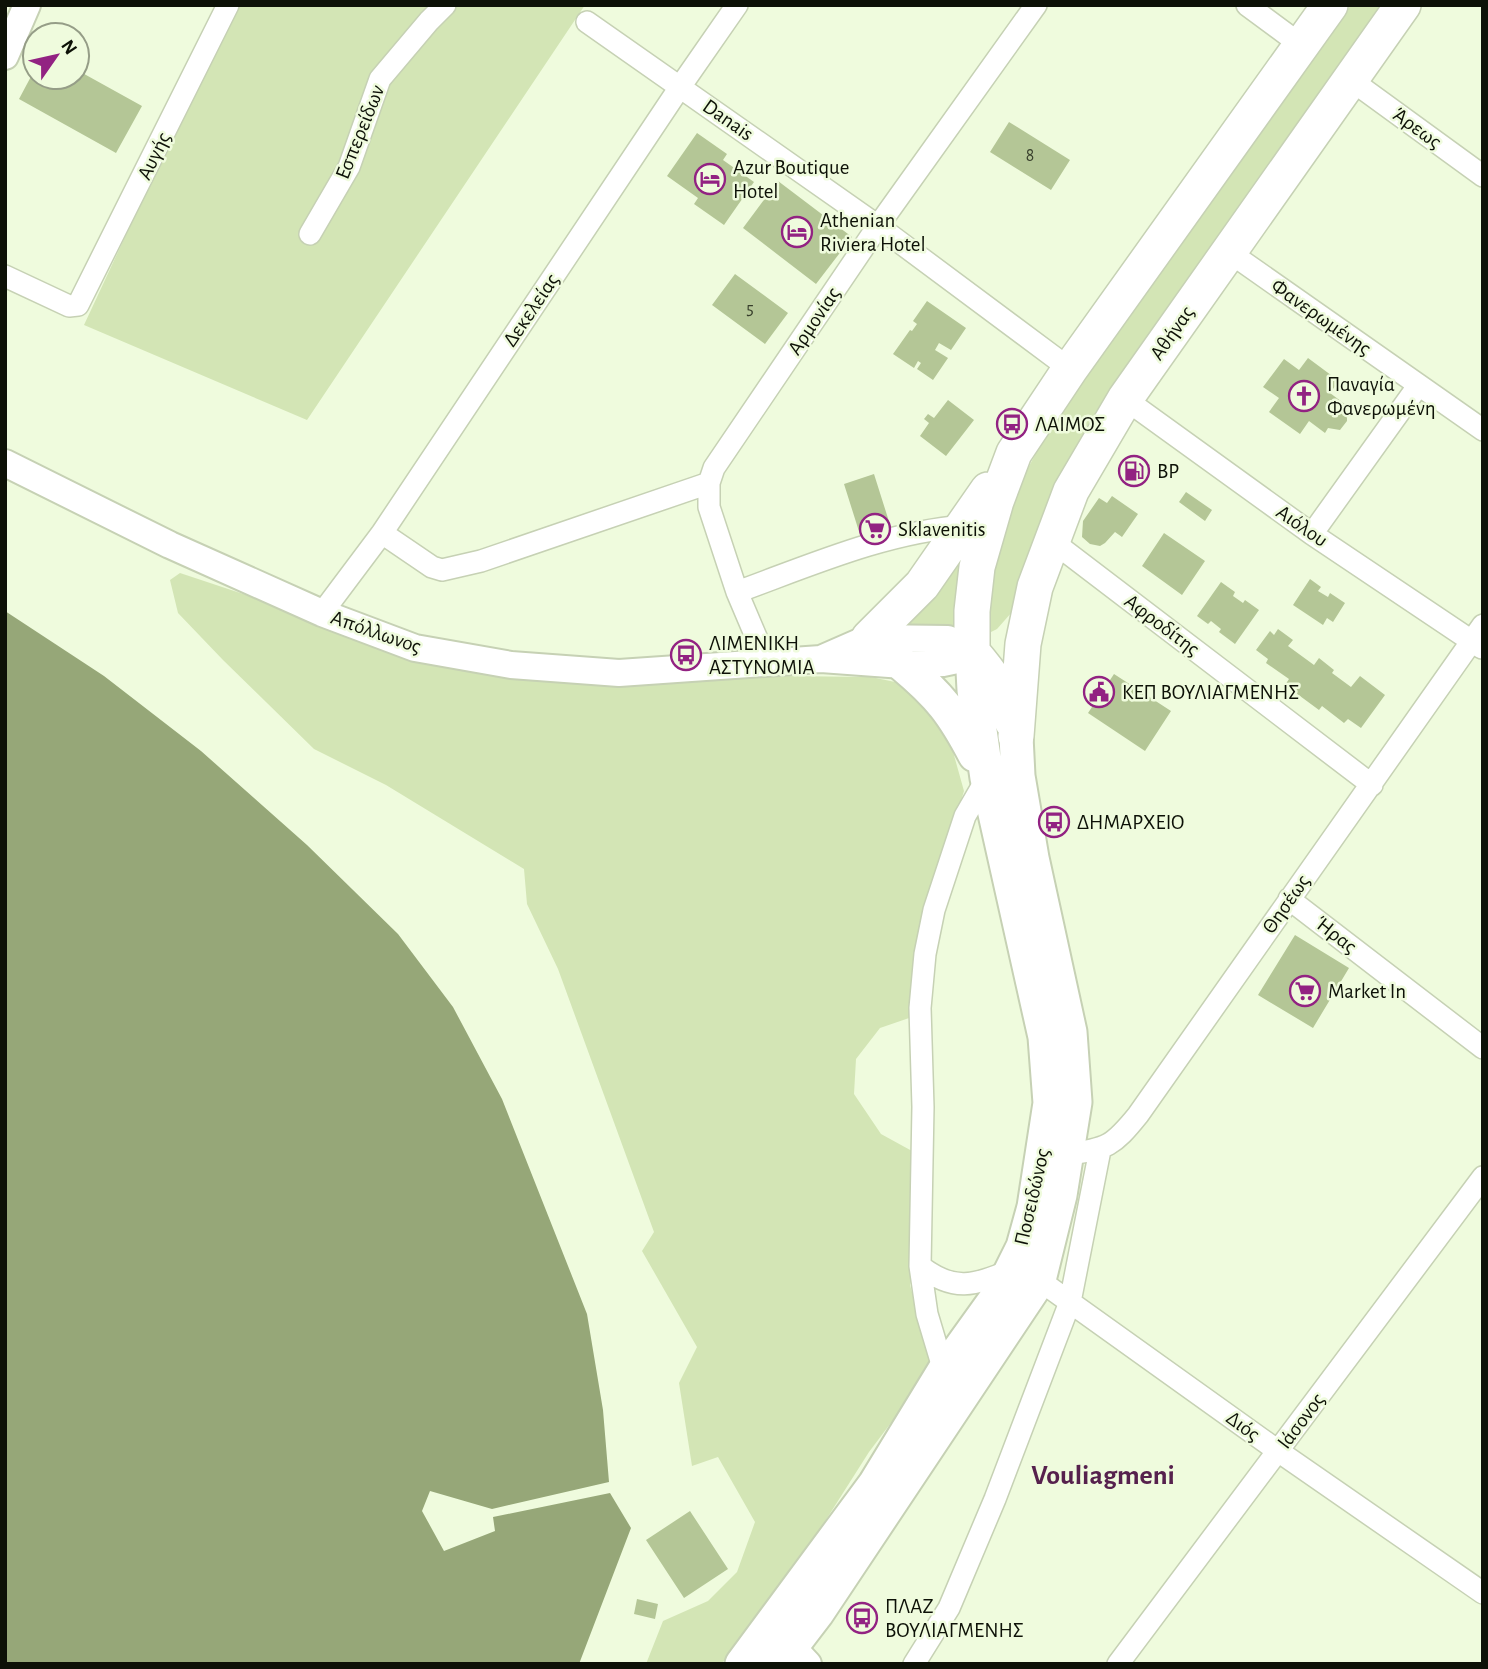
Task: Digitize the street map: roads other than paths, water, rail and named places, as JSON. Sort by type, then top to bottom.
[{"type":"highway","points":[[869,638],[922,585],[965,526],[1070,369],[1329,5]]},
{"type":"highway","name":"Αθήνας","points":[[1017,696],[1023,644],[1035,587],[1071,491],[1125,399],[1403,5]]},
{"type":"highway","points":[[1014,453],[996,501],[977,567],[972,611],[972,652],[1001,689],[1016,736]]},
{"type":"highway","points":[[972,652],[1005,631],[1035,587]]},
{"type":"highway","name":"Ποσειδώνος","points":[[1016,736],[1017,696]]},
{"type":"main road","name":"Ποσειδώνος","points":[[972,652],[974,690],[987,778],[1045,1037],[1050,1103],[1034,1207],[1023,1247],[1026,1275]]},
{"type":"main road","points":[[903,665],[943,702],[959,724],[987,778]]},
{"type":"main road","name":"Ποσειδώνος","points":[[742,1664],[789,1654],[1026,1275],[1084,1152],[1075,1102],[1070,1032],[1032,858],[1018,776],[1016,736]]},
{"type":"main road","name":"Ποσειδώνος","points":[[789,1654],[875,1483],[944,1371],[1000,1293],[1026,1275]]},
{"type":"street","points":[[5,56],[27,5]]},
{"type":"street","name":"Αυγής","points":[[5,276],[69,306],[78,305],[228,5]]},
{"type":"street","name":"Εσπερείδων","points":[[310,234],[349,167],[380,79],[445,5]]},
{"type":"street","name":"Δεκελείας","points":[[322,612],[382,533],[737,5]]},
{"type":"street","name":"Αρμονίας","points":[[709,483],[714,468],[878,226],[1036,5]]},
{"type":"street","points":[[1247,5],[1301,45]]},
{"type":"street","name":"Danais","points":[[587,22],[878,226],[1070,369]]},
{"type":"street","name":"Άρεως","points":[[1350,80],[1483,176]]},
{"type":"street","name":"Φανερωμένης","points":[[1229,252],[1483,430]]},
{"type":"street","points":[[1312,534],[1418,386]]},
{"type":"street","name":"Αιόλου","points":[[1125,399],[1312,534],[1479,638]]},
{"type":"street","name":"Απόλλωνος","points":[[5,463],[170,545],[322,612],[415,648],[511,665],[619,673],[768,665],[821,659]]},
{"type":"street","points":[[382,533],[432,567],[442,570],[472,564],[709,483],[709,507],[737,592],[768,665]]},
{"type":"street","points":[[737,592],[867,545],[931,529],[965,526]]},
{"type":"street","name":"Αφροδίτης","points":[[1052,541],[1372,785]]},
{"type":"street","points":[[869,638],[948,639],[972,652],[962,659],[943,663],[903,665],[821,659],[869,638]]},
{"type":"street","name":"Θησέως","points":[[1084,1152],[1119,1139],[1138,1115],[1289,899],[1479,638]]},
{"type":"street","points":[[944,1371],[927,1314],[920,1266],[923,1107],[920,1008],[925,954],[934,910],[965,816],[987,778]]},
{"type":"street","name":"Ήρας","points":[[1289,899],[1483,1048]]},
{"type":"street","points":[[914,1664],[949,1608],[995,1499],[1070,1302],[1084,1152]]},
{"type":"street","name":"Ιάσονος","points":[[1118,1664],[1483,1177]]},
{"type":"street","points":[[920,1266],[934,1277],[950,1284],[964,1286],[1026,1275]]},
{"type":"street","name":"Διός","points":[[1026,1275],[1070,1302],[1483,1593]]},
{"type":"place","name":"Azur Boutique Hotel","points":[[710,179]]},
{"type":"place","name":"Athenian Riviera Hotel","points":[[797,232]]},
{"type":"place","name":"Παναγία Φανερωμένη","points":[[1304,396]]},
{"type":"place","name":"ΛΑΙΜΟΣ","points":[[1012,424]]},
{"type":"place","name":"BP","points":[[1134,471]]},
{"type":"place","name":"Sklavenitis","points":[[875,529]]},
{"type":"place","name":"ΛΙΜΕΝΙΚΗ ΑΣΤΥΝΟΜΙΑ","points":[[686,655]]},
{"type":"place","name":"ΚΕΠ ΒΟΥΛΙΑΓΜΕΝΗΣ","points":[[1099,692]]},
{"type":"place","name":"ΔΗΜΑΡΧΕΙΟ","points":[[1054,822]]},
{"type":"place","name":"Market In","points":[[1305,991]]},
{"type":"place","name":"ΠΛΑΖ ΒΟΥΛΙΑΓΜΕΝΗΣ","points":[[862,1618]]},
{"type":"district","name":"Vouliagmeni","points":[[1103,1476]]}]
